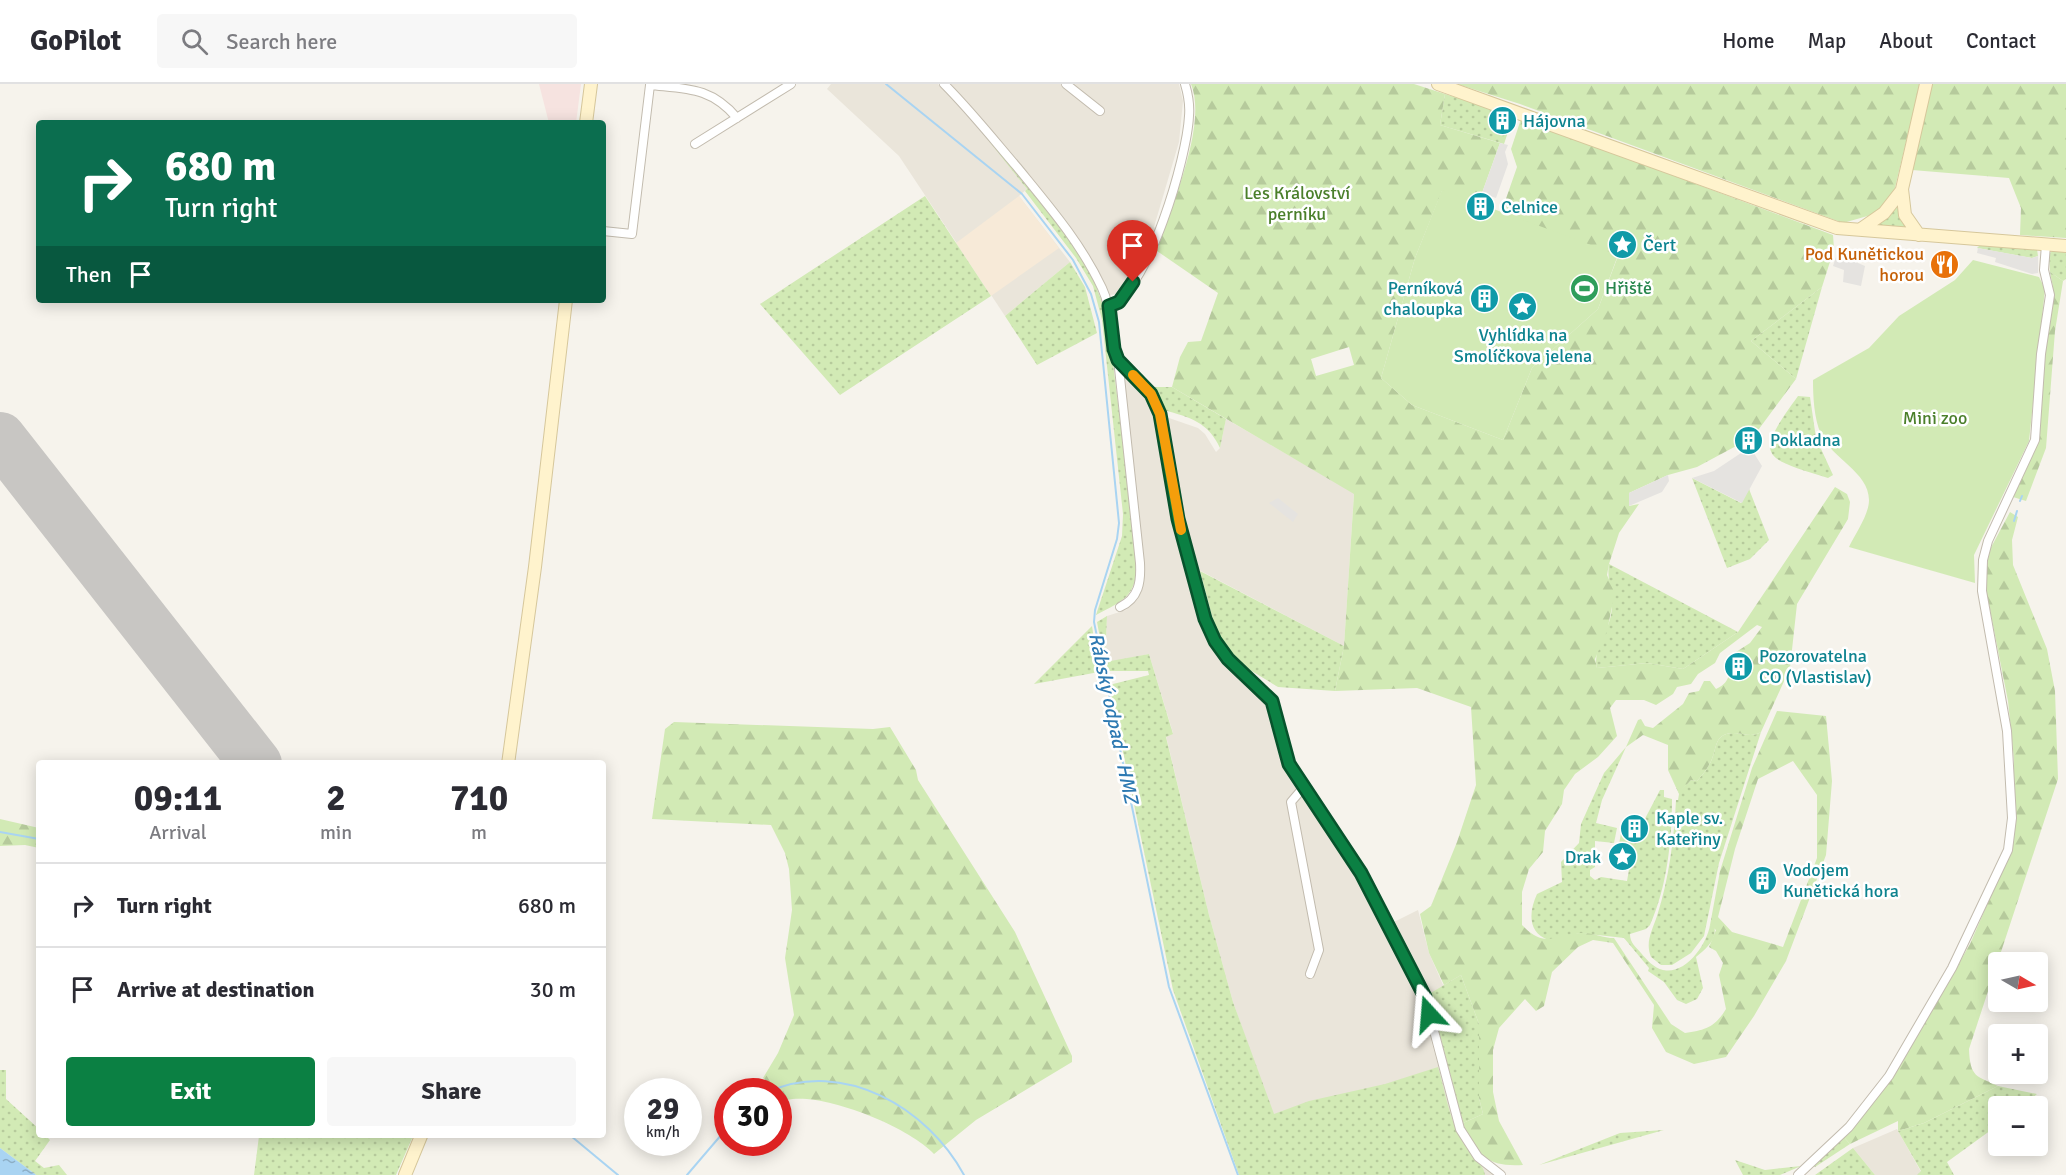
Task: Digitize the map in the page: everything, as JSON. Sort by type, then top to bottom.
[{"type":"street","points":[[586,120],[591,84]]},
{"type":"street","points":[[606,231],[632,234],[650,84],[708,93],[725,104],[736,118]]},
{"type":"street","points":[[695,144],[790,84]]},
{"type":"street","points":[[944,84],[971,112],[1055,213],[1081,250],[1109,306],[1114,349],[1118,360],[1140,573],[1136,594],[1120,607]]},
{"type":"street","points":[[1066,84],[1100,111]]},
{"type":"street","points":[[1109,306],[1124,297],[1151,254],[1186,145],[1190,113],[1185,84]]},
{"type":"street","points":[[1438,84],[1837,228],[2066,246]]},
{"type":"street","points":[[1919,235],[1905,215],[1902,189],[1926,84]]},
{"type":"street","points":[[1861,229],[1884,213],[1902,189]]},
{"type":"street","points":[[1798,1175],[1849,1127],[1889,1076],[1952,968],[2008,850],[2012,818],[2007,731],[1982,591],[1983,560],[1988,541],[2035,440],[2041,354],[2050,295],[2044,270],[2046,245]]},
{"type":"street","points":[[509,760],[534,578],[566,303]]},
{"type":"street","points":[[1118,360],[1151,394],[1160,414],[1178,519],[1211,632],[1221,652],[1272,701],[1286,757],[1361,873],[1425,997],[1460,1129],[1478,1157],[1501,1175]]},
{"type":"street","points":[[1304,788],[1292,802],[1319,950],[1310,974]]},
{"type":"street","points":[[405,1175],[420,1138]]},
{"type":"shaded area","points":[[539,84],[581,84],[576,120],[548,120]]},
{"type":"shaded area","points":[[831,84],[938,84],[975,121],[1027,189],[1019,196],[1070,262],[1005,316],[899,156],[827,89]]},
{"type":"shaded area","points":[[951,84],[1179,84],[1183,101],[1179,142],[1154,227],[1156,229],[1142,263],[1123,293],[1110,295],[1083,248],[1057,210]]},
{"type":"shaded area","points":[[1500,143],[1508,145],[1505,152],[1508,164],[1496,198],[1482,193]]},
{"type":"shaded area","points":[[1019,196],[1059,248],[991,296],[956,243]]},
{"type":"shaded area","points":[[1978,248],[2032,258],[2038,256],[2038,273],[2032,274],[1995,262],[1996,258],[1977,253]]},
{"type":"shaded area","points":[[1837,254],[1865,266],[1861,286],[1843,282],[1844,270],[1833,266]]},
{"type":"shaded area","points":[[1125,373],[1144,391],[1157,414],[1171,505],[1202,625],[1219,655],[1269,703],[1283,762],[1355,867],[1415,982],[1456,1131],[1471,1154],[1495,1175],[1294,1175],[1233,1002],[1209,915],[1166,736],[1173,733],[1149,654],[1105,663],[1107,616],[1126,610],[1135,601],[1123,374]]},
{"type":"shaded area","points":[[1166,419],[1198,428],[1205,434],[1216,452],[1220,448],[1226,419],[1354,493],[1344,646],[1197,569],[1180,509]]},
{"type":"shaded area","points":[[1750,447],[1762,466],[1742,503],[1692,478],[1714,471]]},
{"type":"shaded area","points":[[1668,475],[1669,481],[1662,492],[1629,506],[1629,493]]},
{"type":"shaded area","points":[[1278,498],[1298,514],[1293,522],[1269,503]]},
{"type":"shaded area","points":[[1418,910],[1429,953],[1443,985],[1461,975],[1430,1002],[1392,923]]},
{"type":"shaded area","points":[[1897,1129],[1921,1172],[1917,1175],[1875,1175],[1853,1148]]},
{"type":"green space","name":"Les Království perníku","points":[[1191,84],[1414,84],[1445,94],[1440,125],[1500,143],[1478,204],[1442,191],[1415,258],[1381,378],[1412,405],[1503,440],[1532,368],[1598,309],[1618,256],[1501,213],[1517,167],[1511,149],[1521,119],[1833,235],[1834,249],[1822,287],[1751,341],[1796,379],[1753,437],[1697,467],[1668,475],[1629,493],[1629,506],[1639,504],[1619,533],[1609,564],[1607,575],[1613,589],[1613,602],[1607,631],[1595,659],[1597,668],[1647,663],[1683,669],[1738,632],[1835,487],[1847,494],[1850,502],[1848,519],[1797,604],[1790,668],[1761,732],[1751,735],[1733,733],[1722,736],[1716,744],[1712,760],[1705,771],[1697,781],[1691,780],[1679,793],[1668,770],[1668,745],[1643,735],[1626,747],[1638,720],[1641,719],[1645,726],[1653,728],[1683,704],[1689,693],[1699,691],[1704,681],[1710,681],[1716,689],[1721,686],[1728,678],[1733,654],[1750,643],[1762,627],[1757,625],[1720,653],[1715,663],[1698,674],[1691,684],[1677,687],[1673,694],[1656,705],[1644,700],[1616,700],[1610,708],[1617,736],[1598,757],[1575,774],[1564,790],[1562,804],[1545,831],[1543,852],[1529,869],[1522,892],[1522,925],[1543,939],[1584,933],[1614,938],[1671,1024],[1685,1033],[1699,1031],[1714,1024],[1726,1009],[1719,975],[1723,963],[1716,951],[1709,947],[1716,930],[1710,925],[1720,871],[1752,768],[1777,711],[1826,716],[1832,781],[1826,855],[1786,961],[1754,1016],[1726,1057],[1694,1064],[1666,1052],[1652,1028],[1654,1005],[1613,943],[1593,940],[1578,947],[1552,972],[1544,1006],[1536,1011],[1525,999],[1499,1028],[1493,1050],[1493,1092],[1499,1121],[1523,1165],[1502,1164],[1486,1158],[1480,1153],[1464,1128],[1463,1123],[1483,1114],[1479,1098],[1479,1024],[1461,975],[1444,985],[1429,953],[1420,914],[1431,906],[1457,842],[1476,785],[1471,707],[1417,688],[1335,691],[1344,646],[1354,494],[1172,387],[1180,357],[1188,342],[1201,341],[1218,293],[1157,251],[1191,144],[1195,122],[1195,101]],"holes":[[[1349,347],[1354,365],[1316,376],[1311,359]],[[1793,761],[1817,795],[1817,858],[1783,947],[1732,932],[1718,917],[1735,849],[1758,779]]]},
{"type":"green space","points":[[1457,84],[1920,84],[1892,200],[1871,215],[1843,223],[1520,104]]},
{"type":"green space","points":[[1930,84],[2066,84],[2066,238],[2020,235],[2021,208],[2009,178],[1912,170]]},
{"type":"green space","points":[[1445,94],[1511,115],[1513,117],[1504,144],[1440,125]]},
{"type":"green space","points":[[973,121],[1055,218],[1092,275],[1107,316],[1138,562],[1137,574],[1127,596],[1096,615],[1122,536],[1123,514],[1102,320],[1093,286],[1076,258],[1025,191],[1027,189]]},
{"type":"green space","points":[[1442,190],[1618,255],[1598,309],[1532,368],[1503,440],[1412,405],[1381,378],[1415,258]]},
{"type":"green space","points":[[925,196],[991,296],[840,395],[760,304]]},
{"type":"green space","points":[[1896,205],[1907,230],[1876,227],[1888,217]]},
{"type":"green space","points":[[1980,245],[2032,247],[2037,249],[2038,256],[2032,258],[1977,248]]},
{"type":"green space","points":[[2053,250],[2066,250],[2066,279],[2063,281],[2050,272],[2049,254]]},
{"type":"green space","name":"Mini zoo","points":[[1973,260],[2039,277],[2045,289],[2029,441],[1974,555],[1975,583],[1849,547],[1867,512],[1869,500],[1867,490],[1863,481],[1826,443],[1821,434],[1815,415],[1813,380],[1869,348],[1899,316],[1955,280]]},
{"type":"green space","points":[[1070,262],[1085,287],[1097,333],[1037,365],[1005,316]]},
{"type":"green space","points":[[2050,272],[2063,281],[2055,331],[2046,448],[2026,501],[2013,497],[2034,450],[2053,287]]},
{"type":"green space","points":[[1822,287],[1796,379],[1751,341]]},
{"type":"green space","points":[[1154,387],[1172,387],[1226,419],[1220,448],[1204,426],[1182,415],[1163,410]]},
{"type":"green space","points":[[1798,396],[1810,397],[1816,438],[1833,475],[1828,478],[1789,465],[1771,452],[1770,444],[1774,432]]},
{"type":"green space","points":[[1692,478],[1741,503],[1749,489],[1769,540],[1750,559],[1727,568]]},
{"type":"green space","points":[[2010,512],[2018,517],[2012,540],[2013,565],[2047,649],[2055,691],[2058,779],[2001,952],[1988,952],[1988,991],[1969,1049],[1971,1066],[1976,1075],[1988,1081],[1988,1084],[1998,1086],[1924,1123],[1898,1131],[1898,1121],[1850,1144],[1843,1136],[1901,1063],[1970,944],[2003,868],[2014,821],[2014,760],[2008,701],[1985,585],[1987,555]]},
{"type":"green space","points":[[1609,564],[1738,632],[1683,669],[1647,663],[1597,668],[1598,648],[1612,608]]},
{"type":"green space","points":[[1200,571],[1344,646],[1335,691],[1278,687],[1250,670],[1226,647],[1215,627]]},
{"type":"green space","points":[[1107,616],[1105,662],[1149,654],[1173,734],[1166,737],[1209,915],[1233,1002],[1274,1114],[1309,1101],[1385,1084],[1438,1067],[1456,1129],[1485,1175],[1239,1175],[1173,990],[1109,685],[1149,675],[1148,671],[1106,670],[1097,622]]},
{"type":"green space","points":[[1092,626],[1099,672],[1034,684]]},
{"type":"green space","points":[[674,722],[873,729],[890,727],[916,770],[918,780],[1015,932],[1072,1056],[1072,1062],[976,1120],[934,1154],[906,1133],[865,1114],[822,1101],[792,1100],[792,1078],[763,1078],[778,1053],[794,1015],[785,958],[792,910],[789,869],[785,853],[771,825],[652,819],[665,729]]},
{"type":"green space","points":[[1761,732],[1719,863],[1704,936],[1691,953],[1672,965],[1661,965],[1651,957],[1649,946],[1668,873],[1676,800],[1679,794],[1668,770],[1679,792],[1691,780],[1697,781],[1705,771],[1712,760],[1716,744],[1722,736],[1733,733],[1751,735]]},
{"type":"green space","points":[[1626,747],[1602,800],[1596,823],[1617,828],[1614,843],[1595,841],[1595,867],[1590,870],[1590,876],[1595,880],[1601,877],[1627,881],[1633,847],[1619,844],[1622,828],[1637,834],[1660,790],[1664,790],[1664,797],[1672,799],[1670,847],[1661,895],[1650,925],[1646,929],[1630,934],[1630,937],[1634,945],[1651,963],[1663,970],[1672,970],[1680,968],[1694,956],[1705,941],[1710,925],[1714,926],[1713,939],[1696,957],[1703,988],[1697,999],[1686,1004],[1677,1000],[1664,982],[1648,971],[1649,968],[1624,938],[1580,933],[1549,940],[1542,937],[1533,927],[1531,914],[1537,894],[1562,882],[1561,862],[1579,843],[1581,824],[1604,773]]},
{"type":"green space","points":[[0,819],[36,827],[36,847],[25,845],[0,846]]},
{"type":"green space","points":[[1461,975],[1479,1024],[1479,1098],[1483,1114],[1463,1123],[1429,994]]},
{"type":"green space","points":[[0,1070],[6,1070],[6,1099],[36,1126],[36,1138],[50,1140],[35,1161],[44,1168],[59,1165],[67,1175],[36,1175],[0,1148]]},
{"type":"green space","points":[[1998,1086],[2037,1094],[2035,1096],[1988,1096],[1988,1132],[1947,1162],[1954,1175],[1917,1175],[1921,1171],[1898,1131],[1924,1123]]},
{"type":"green space","points":[[1664,1130],[1539,1165],[1620,1133]]},
{"type":"green space","points":[[1843,1136],[1850,1144],[1815,1167],[1813,1165]]},
{"type":"green space","points":[[259,1138],[412,1138],[396,1175],[254,1175]]},
{"type":"green space","points":[[1853,1148],[1875,1175],[1815,1175]]},
{"type":"green space","points":[[1735,1160],[1765,1170],[1801,1166],[1780,1175],[1743,1175]]},
{"type":"water","points":[[0,1148],[35,1174],[36,1175],[0,1175]]},
{"type":"waterway","name":"Rábský odpad - HMZ","points":[[886,84],[1022,194],[1073,260],[1091,294],[1099,322],[1119,523],[1117,539],[1095,610],[1094,622],[1169,987],[1238,1175]]},
{"type":"waterway","points":[[2020,501],[2022,496]]},
{"type":"waterway","points":[[2014,521],[2017,511]]},
{"type":"waterway","points":[[0,832],[36,838]]},
{"type":"waterway","points":[[792,1084],[825,1081],[853,1086],[881,1096],[906,1110],[929,1129],[964,1175]]},
{"type":"waterway","points":[[573,1138],[618,1175]]},
{"type":"waterway","points":[[687,1175],[714,1143]]},
{"type":"runway","points":[[0,438],[253,760]]},
{"type":"slow traffic","points":[[1133,375],[1151,394],[1160,414],[1181,530]]},
{"type":"place","name":"Hájovna","points":[[1502,121]]},
{"type":"place","name":"Celnice","points":[[1480,207]]},
{"type":"place","name":"Čert","points":[[1622,245]]},
{"type":"place","name":"Pod Kunětickou horou","points":[[1945,264]]},
{"type":"place","name":"Hřiště","points":[[1584,288]]},
{"type":"place","name":"Perníková chaloupka","points":[[1484,298]]},
{"type":"place","name":"Vyhlídka na Smolíčkova jelena","points":[[1523,306]]},
{"type":"place","name":"Pokladna","points":[[1749,440]]},
{"type":"place","name":"Pozorovatelna CO (Vlastislav)","points":[[1738,666]]},
{"type":"place","name":"Kaple sv. Kateřiny","points":[[1635,828]]},
{"type":"place","name":"Drak","points":[[1622,857]]},
{"type":"place","name":"Vodojem Kunětická hora","points":[[1762,880]]},
{"type":"route","points":[[1133,282],[1119,302],[1109,306],[1114,349],[1118,360],[1151,394],[1160,414],[1178,519],[1205,619],[1221,652],[1272,701],[1289,764],[1361,873],[1425,997],[1429,1014]]}]
